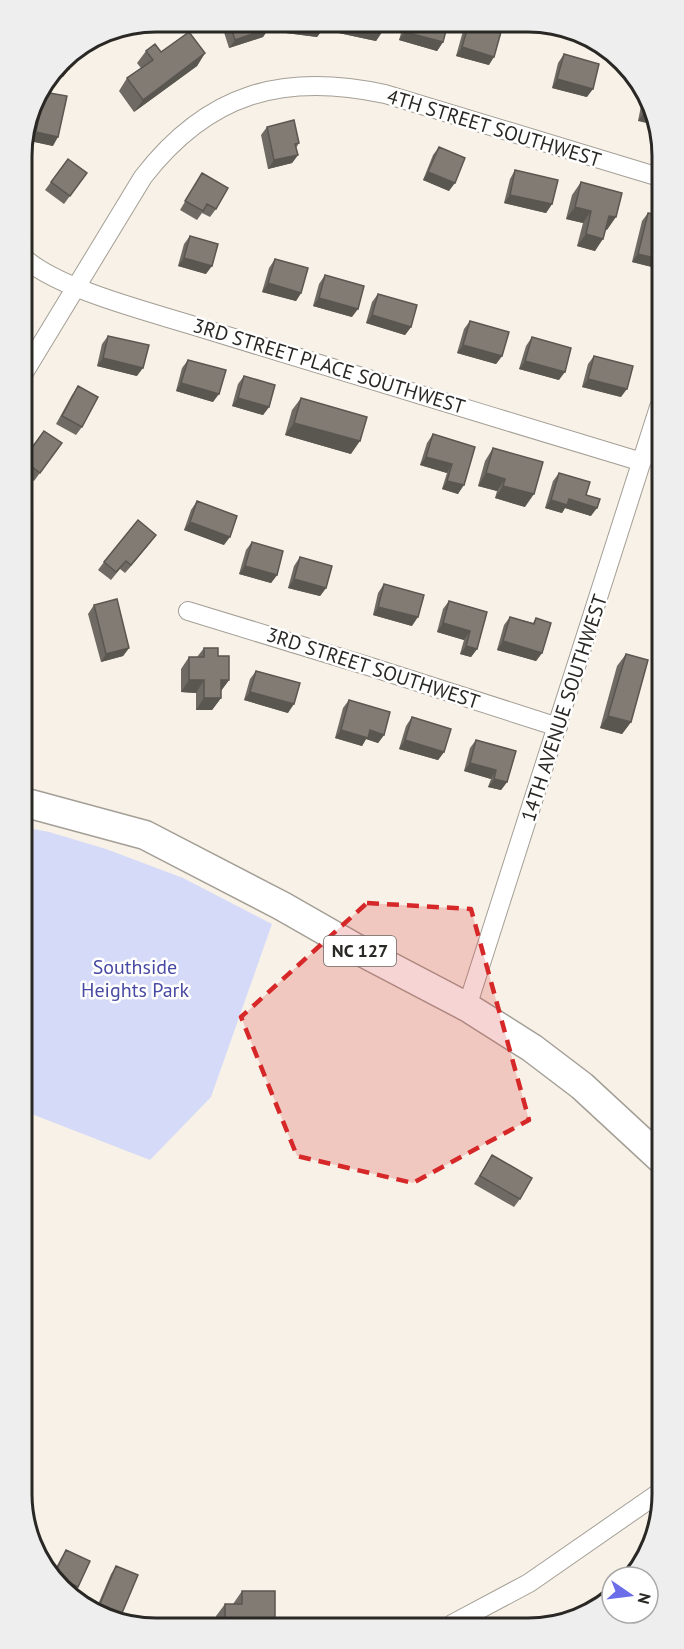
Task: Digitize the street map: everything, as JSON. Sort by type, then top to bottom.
[{"type":"main road","name":"NC 127","points":[[32,804],[145,836],[282,906],[366,954],[467,1007],[532,1048],[582,1086],[652,1151]]},
{"type":"street","name":"4TH STREET SOUTHWEST","points":[[32,360],[143,177],[177,138],[209,115],[231,103],[258,93],[289,86],[329,85],[359,88],[652,175]]},
{"type":"street","name":"3RD STREET PLACE SOUTHWEST","points":[[32,265],[38,270],[107,298],[303,360],[642,462]]},
{"type":"street","name":"14TH AVENUE SOUTHWEST","points":[[467,1007],[652,430]]},
{"type":"street","name":"3RD STREET SOUTHWEST","points":[[188,611],[558,727]]},
{"type":"street","points":[[463,1618],[529,1583],[652,1498]]},
{"type":"highlighted area","points":[[367,903],[471,909],[529,1120],[413,1183],[297,1156],[241,1017]]},
{"type":"green space","name":"Southside Heights Park","points":[[31,829],[106,849],[183,878],[272,924],[211,1097],[150,1160],[31,1114]]},
{"type":"building","points":[[189,32],[205,53],[143,100],[127,78],[153,60],[146,51],[155,44],[161,52]]},
{"type":"building","points":[[232,32],[258,32],[235,40]]},
{"type":"building","points":[[405,32],[446,32],[443,42]]},
{"type":"building","points":[[466,32],[501,32],[494,57],[462,47]]},
{"type":"building","points":[[564,54],[599,64],[593,89],[557,79]]},
{"type":"building","points":[[49,93],[67,96],[58,137],[36,132],[40,110]]},
{"type":"building","points":[[294,120],[299,143],[295,144],[298,155],[274,160],[267,127]]},
{"type":"building","points":[[439,147],[465,158],[455,183],[428,172]]},
{"type":"building","points":[[68,159],[87,173],[70,196],[51,182]]},
{"type":"building","points":[[515,170],[558,180],[552,204],[510,195]]},
{"type":"building","points":[[202,173],[228,188],[216,209],[207,204],[203,211],[185,201]]},
{"type":"building","points":[[581,182],[622,193],[616,217],[609,216],[603,239],[586,234],[591,211],[575,207]]},
{"type":"building","points":[[648,213],[652,214],[652,257],[638,254]]},
{"type":"building","points":[[190,236],[218,244],[212,266],[184,258]]},
{"type":"building","points":[[275,259],[308,268],[301,293],[268,283]]},
{"type":"building","points":[[325,275],[364,286],[358,309],[319,298]]},
{"type":"building","points":[[378,294],[417,305],[411,327],[372,315]]},
{"type":"building","points":[[470,321],[509,332],[502,356],[463,345]]},
{"type":"building","points":[[108,336],[149,345],[143,368],[103,358]]},
{"type":"building","points":[[532,337],[571,348],[565,372],[525,361]]},
{"type":"building","points":[[594,356],[633,366],[627,389],[588,379]]},
{"type":"building","points":[[188,360],[226,370],[219,394],[181,383]]},
{"type":"building","points":[[244,376],[275,385],[269,407],[238,398]]},
{"type":"building","points":[[78,386],[98,397],[82,427],[62,416]]},
{"type":"building","points":[[301,398],[367,417],[360,441],[294,423]]},
{"type":"building","points":[[44,431],[62,443],[40,473],[32,467],[32,448]]},
{"type":"building","points":[[433,434],[475,447],[464,485],[447,481],[452,464],[426,457]]},
{"type":"building","points":[[493,448],[543,462],[534,494],[503,486],[505,479],[486,473]]},
{"type":"building","points":[[559,473],[590,482],[586,495],[600,499],[597,508],[569,499],[567,505],[551,500]]},
{"type":"building","points":[[197,501],[237,516],[230,537],[190,522]]},
{"type":"building","points":[[138,520],[156,535],[131,565],[126,561],[116,572],[104,562]]},
{"type":"building","points":[[252,542],[283,551],[277,575],[245,566]]},
{"type":"building","points":[[300,557],[332,566],[326,588],[294,579]]},
{"type":"building","points":[[384,584],[424,595],[418,617],[378,607]]},
{"type":"building","points":[[117,599],[129,648],[106,654],[94,605]]},
{"type":"building","points":[[449,601],[487,612],[477,649],[466,646],[470,631],[443,623]]},
{"type":"building","points":[[510,617],[534,624],[536,618],[551,623],[542,653],[503,641]]},
{"type":"building","points":[[204,648],[218,648],[218,656],[229,656],[229,680],[221,680],[221,698],[204,698],[204,680],[189,680],[189,657],[204,657]]},
{"type":"building","points":[[626,654],[648,660],[631,722],[608,716]]},
{"type":"building","points":[[256,671],[300,683],[294,704],[250,692]]},
{"type":"building","points":[[349,700],[390,712],[384,735],[370,730],[368,738],[341,730]]},
{"type":"building","points":[[412,717],[451,729],[444,752],[405,740]]},
{"type":"building","points":[[476,740],[516,751],[507,782],[494,779],[496,770],[470,763]]},
{"type":"building","points":[[492,1155],[532,1178],[520,1199],[480,1176]]},
{"type":"building","points":[[66,1550],[90,1561],[78,1587],[70,1583],[57,1569]]},
{"type":"building","points":[[116,1566],[138,1575],[122,1613],[100,1604]]},
{"type":"building","points":[[242,1591],[275,1591],[275,1618],[225,1618],[225,1604],[242,1604]]}]
